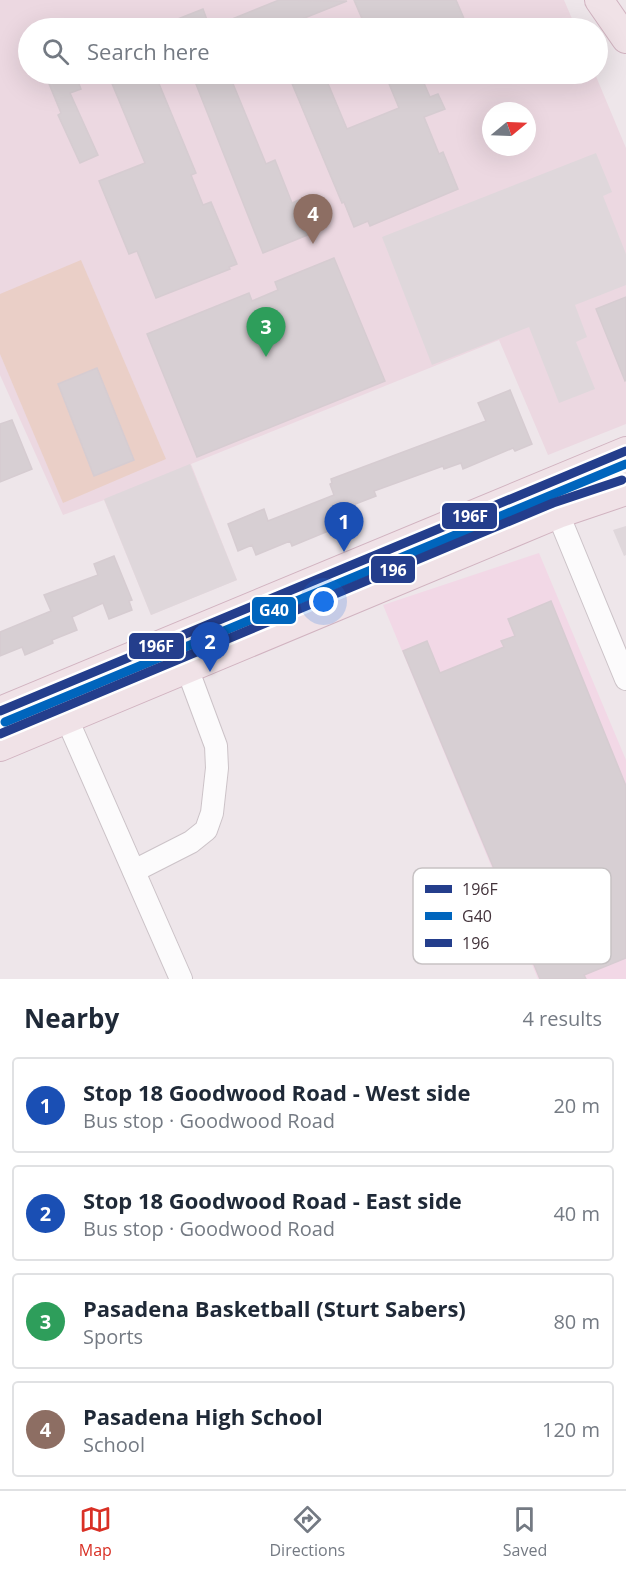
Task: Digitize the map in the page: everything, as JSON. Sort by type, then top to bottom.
[{"type":"main road","points":[[599,0],[626,39]]},
{"type":"main road","points":[[0,711],[626,451]]},
{"type":"main road","points":[[0,747],[558,514],[626,491]]},
{"type":"street","points":[[558,514],[626,679]]},
{"type":"street","points":[[134,871],[191,842],[206,830],[212,813],[216,746],[187,668]]},
{"type":"street","points":[[56,688],[67,719],[181,979]]},
{"type":"shaded area","points":[[0,0],[564,0],[572,18],[18,18],[18,84],[599,84],[626,148],[626,424],[548,455],[499,340],[191,464],[237,580],[151,615],[104,500],[63,515],[0,375]]},
{"type":"shaded area","points":[[596,153],[612,192],[603,196],[626,254],[626,285],[575,305],[587,337],[576,342],[595,389],[559,403],[529,327],[432,365],[382,237]]},
{"type":"shaded area","points":[[81,260],[166,459],[63,503],[0,354],[0,294]]},
{"type":"shaded area","points":[[190,464],[237,580],[151,615],[104,499]]},
{"type":"shaded area","points":[[626,526],[626,555],[624,556],[613,530]]},
{"type":"shaded area","points":[[539,553],[626,760],[626,979],[538,979],[532,964],[611,964],[611,868],[492,868],[383,605]]},
{"type":"building","points":[[279,0],[347,1],[304,18],[235,18]]},
{"type":"building","points":[[354,0],[456,0],[464,18],[362,18]]},
{"type":"building","points":[[203,9],[206,18],[180,18]]},
{"type":"building","points":[[49,84],[79,84],[81,89],[70,93],[98,155],[80,163],[58,115],[61,113]]},
{"type":"building","points":[[112,84],[159,84],[196,173],[191,175],[203,205],[211,202],[237,264],[229,267],[230,269],[156,298],[137,251],[129,254],[99,181],[145,163]]},
{"type":"building","points":[[196,84],[233,84],[266,164],[275,160],[292,203],[301,199],[315,232],[263,253]]},
{"type":"building","points":[[292,84],[328,84],[347,129],[399,108],[389,84],[424,84],[430,97],[438,94],[445,109],[424,117],[439,154],[443,152],[458,189],[370,226],[368,221],[354,227],[344,202],[342,203]]},
{"type":"building","points":[[334,258],[385,381],[197,457],[147,334],[249,293],[252,301],[278,290],[275,282]]},
{"type":"building","points":[[626,297],[626,380],[625,381],[596,309]]},
{"type":"building","points":[[97,368],[134,460],[94,476],[58,384]]},
{"type":"building","points":[[510,390],[532,444],[515,451],[513,448],[463,469],[461,463],[444,469],[443,466],[374,491],[376,496],[327,515],[333,529],[292,546],[290,541],[256,555],[252,545],[238,551],[228,524],[264,509],[268,521],[334,495],[330,484],[331,479],[486,421],[478,403]]},
{"type":"building","points":[[12,420],[32,469],[0,482],[0,424]]},
{"type":"building","points":[[114,556],[132,600],[129,601],[132,610],[109,619],[103,603],[72,617],[77,630],[52,640],[53,643],[25,655],[22,647],[0,656],[0,632],[51,611],[44,595],[98,575],[94,564]]},
{"type":"building","points":[[551,601],[626,786],[626,958],[584,975],[586,979],[540,979],[534,964],[611,964],[611,868],[494,868],[403,651],[427,641],[440,673],[504,647],[501,641],[515,636],[508,619]]},
{"type":"transit line","name":"196F","points":[[0,711],[626,451]]},
{"type":"transit line","name":"G40","points":[[5,722],[626,464]]},
{"type":"transit line","name":"196","points":[[0,734],[553,503],[622,480]]},
{"type":"place","name":"Pasadena High School","points":[[313,244]]},
{"type":"place","name":"Pasadena Basketball (Sturt Sabers)","points":[[266,357]]},
{"type":"place","name":"Stop 18 Goodwood Road - West side","points":[[344,552]]},
{"type":"place","name":"Stop 18 Goodwood Road - East side","points":[[210,672]]}]
